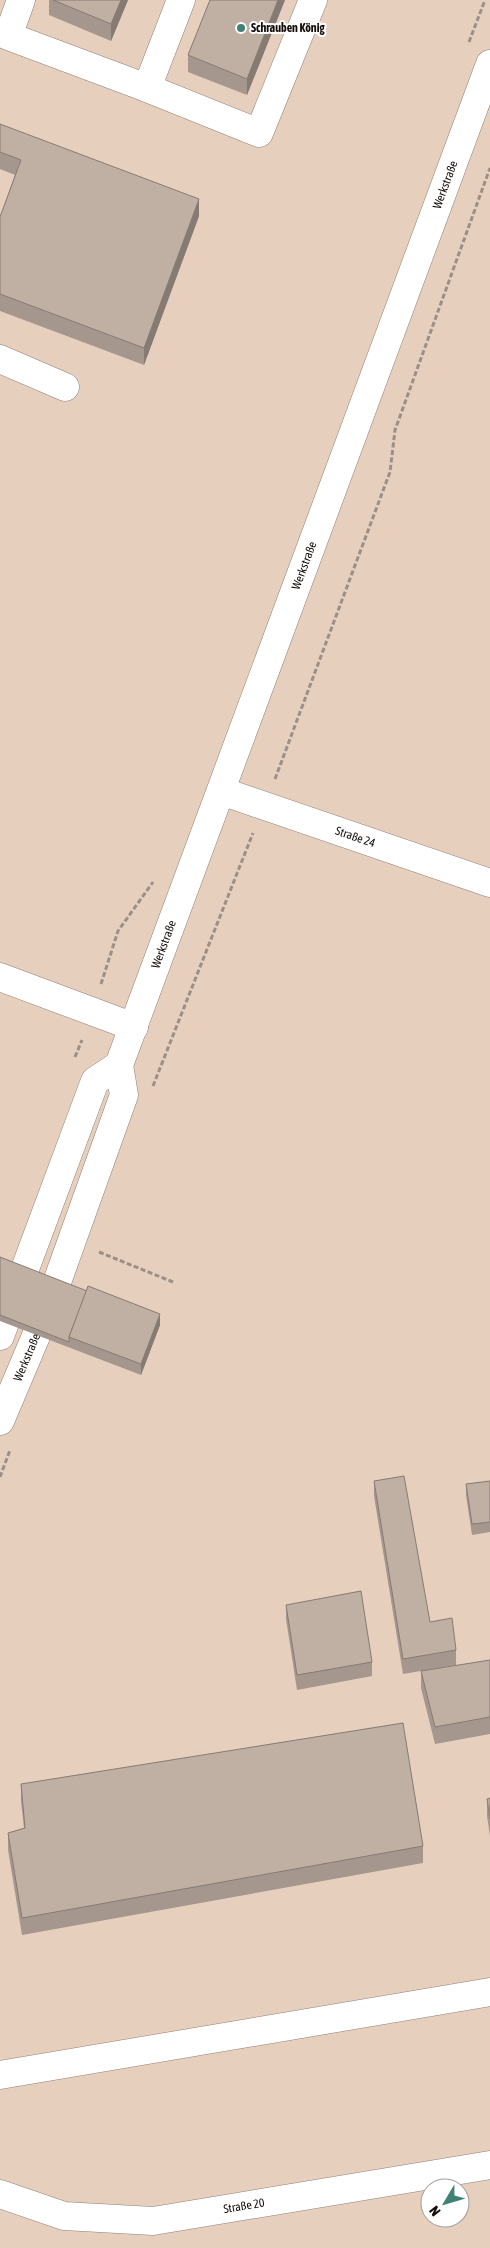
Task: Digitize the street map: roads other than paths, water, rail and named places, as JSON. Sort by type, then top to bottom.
[{"type":"street","points":[[21,0],[4,45],[147,88],[259,134],[313,0]]},
{"type":"street","points":[[147,88],[181,0]]},
{"type":"street","name":"Werkstraße","points":[[0,1421],[47,1310],[124,1096],[119,1065],[490,64]]},
{"type":"street","points":[[0,359],[65,386]]},
{"type":"street","name":"Straße 24","points":[[221,791],[490,883]]},
{"type":"street","points":[[0,977],[134,1027]]},
{"type":"street","points":[[0,1336],[95,1081],[119,1065]]},
{"type":"street","points":[[0,2075],[490,1992]]},
{"type":"street","name":"Straße 20","points":[[0,2194],[64,2216],[154,2222],[490,2165]]},
{"type":"place","name":"Schrauben König","points":[[241,28]]}]
